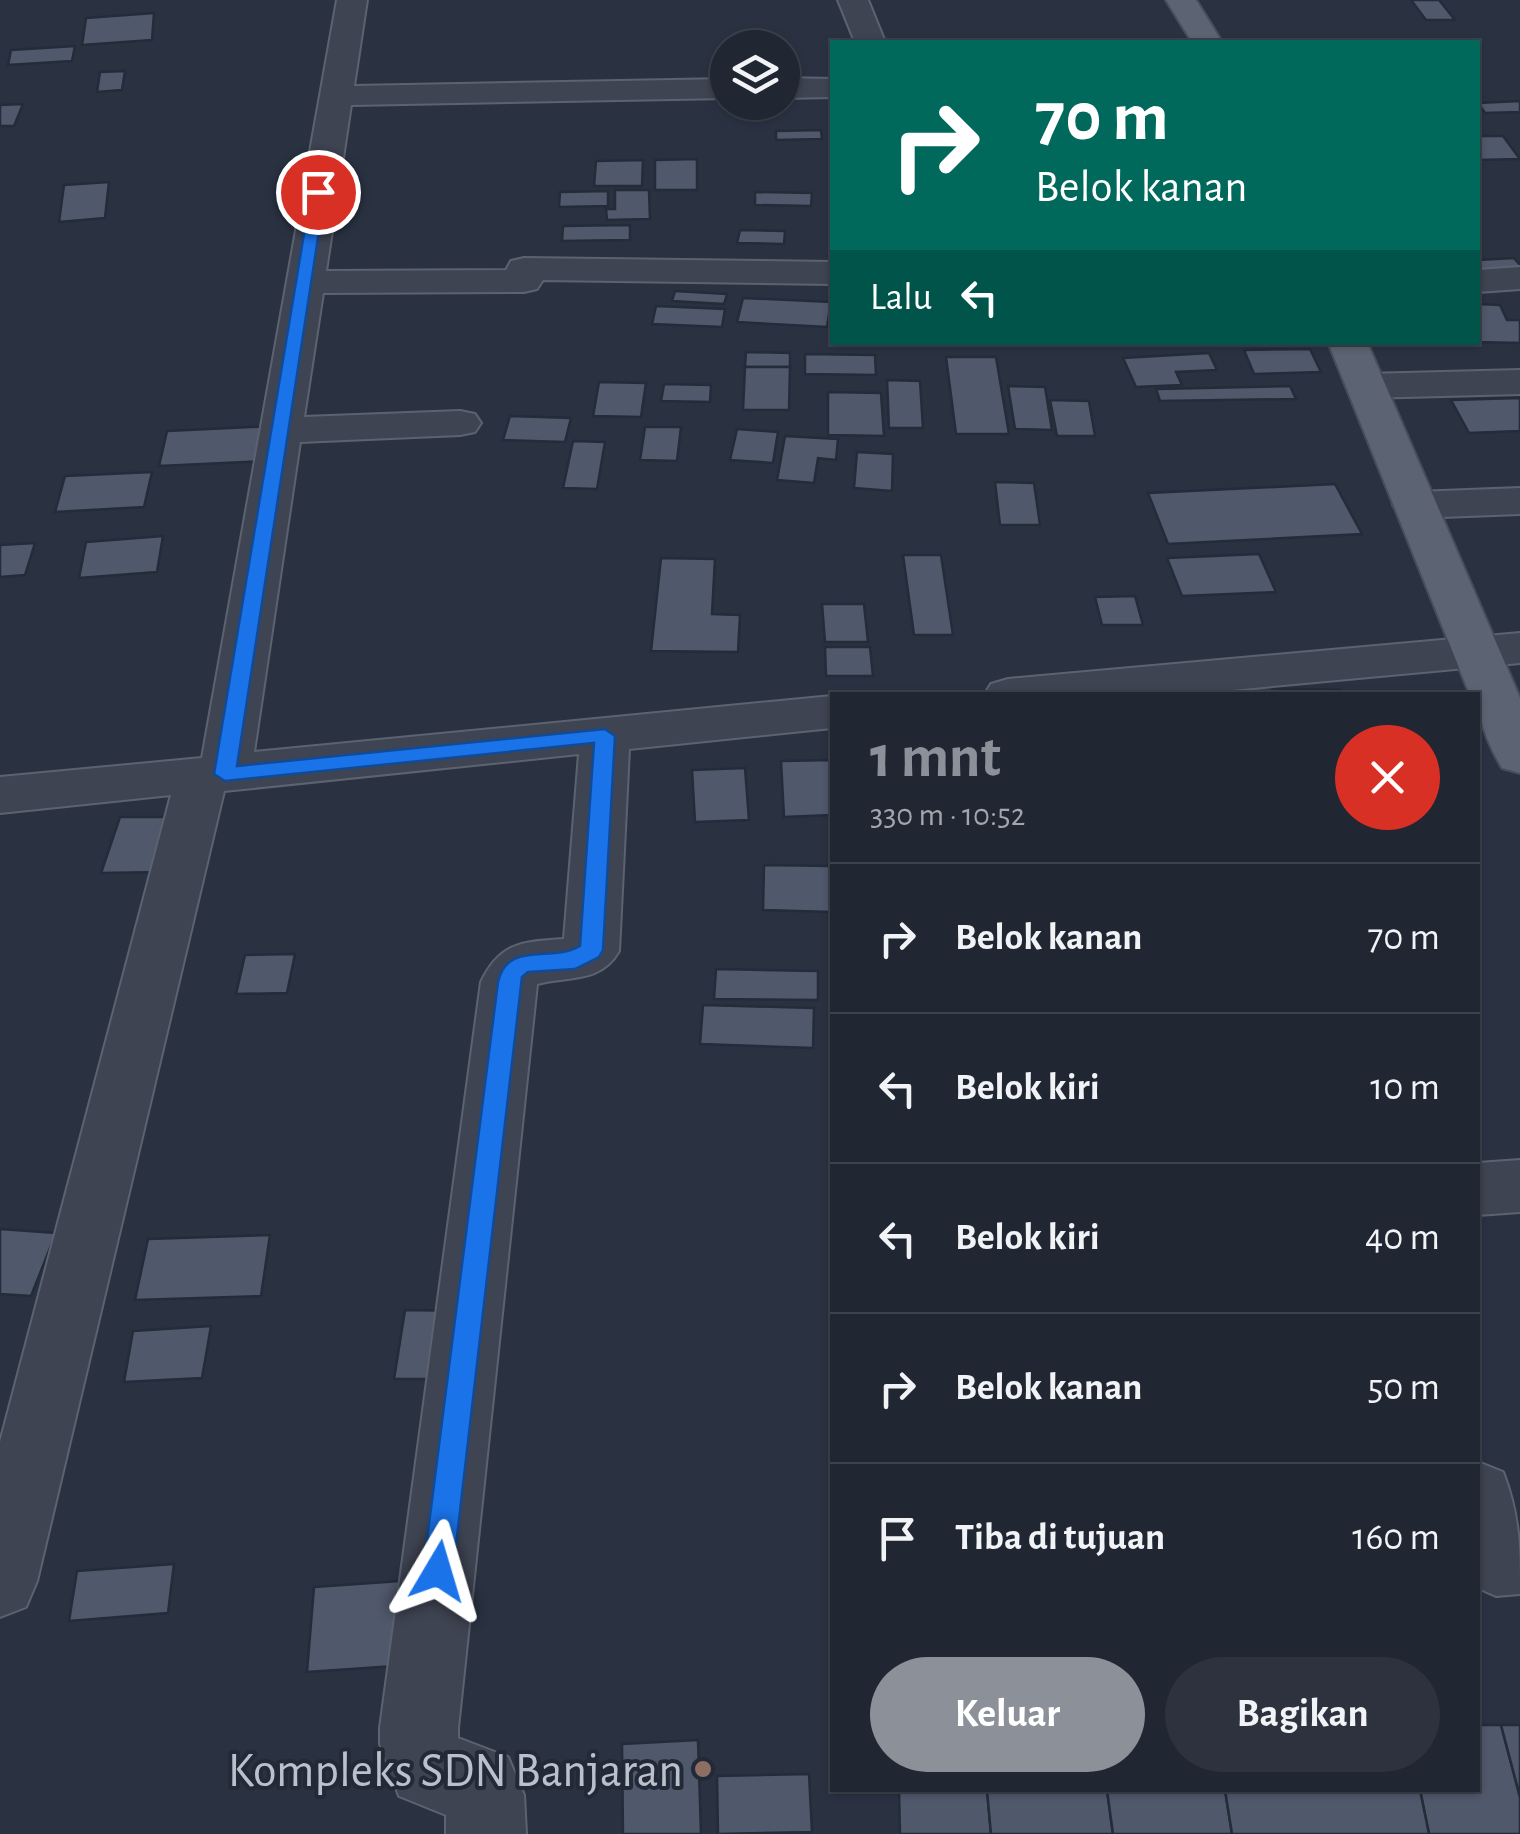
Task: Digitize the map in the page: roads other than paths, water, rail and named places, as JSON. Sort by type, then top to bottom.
[{"type":"main road","points":[[1181,0],[1206,40]]},
{"type":"main road","points":[[1348,345],[1520,756]]},
{"type":"street","points":[[0,1581],[214,775],[281,430],[352,0]]},
{"type":"street","points":[[853,0],[869,40]]},
{"type":"street","points":[[334,96],[710,88]]},
{"type":"street","points":[[800,88],[830,88]]},
{"type":"street","points":[[305,282],[524,280],[524,268],[830,273]]},
{"type":"street","points":[[1480,281],[1520,278]]},
{"type":"street","points":[[1366,386],[1520,382]]},
{"type":"street","points":[[281,430],[460,423]]},
{"type":"street","points":[[1415,505],[1520,501]]},
{"type":"street","points":[[1039,692],[1520,648]]},
{"type":"street","points":[[0,795],[830,712]]},
{"type":"street","points":[[486,1834],[480,1786],[472,1778],[436,1774],[426,1768],[419,1728],[510,982],[512,973],[522,964],[575,960],[591,950],[605,736]]},
{"type":"street","points":[[1480,1189],[1520,1186]]},
{"type":"street","points":[[1480,1503],[1496,1560],[1520,1559]]},
{"type":"place","name":"Kompleks SDN Banjaran","points":[[703,1769]]}]
